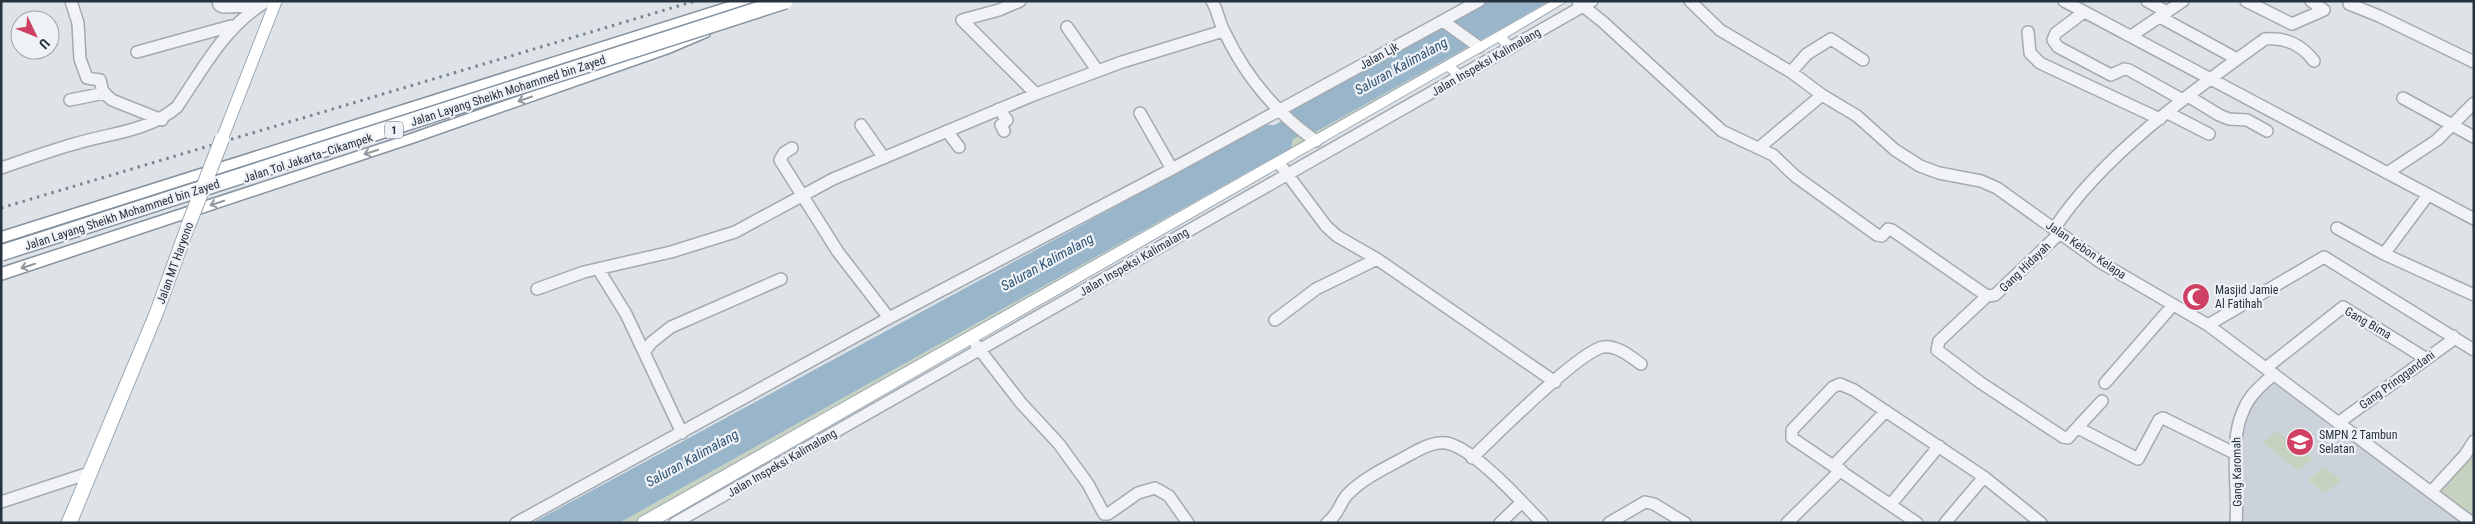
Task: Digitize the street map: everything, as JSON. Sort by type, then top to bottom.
[{"type":"highway","name":"Jalan Tol Jakarta–Cikampek","points":[[1,238],[756,5],[786,1]]},
{"type":"highway","name":"Jalan Layang Sheikh Mohammed bin Zayed","points":[[1,255],[786,1]]},
{"type":"highway","name":"Jalan Tol Jakarta–Cikampek","points":[[1,255],[756,5]]},
{"type":"highway","name":"Jalan Layang Sheikh Mohammed bin Zayed","points":[[1,247],[756,5]]},
{"type":"highway","points":[[1,274],[410,139],[664,50],[756,5]]},
{"type":"main road","name":"Jalan MT Haryono","points":[[69,523],[156,314],[188,226],[276,1]]},
{"type":"main road","name":"Jalan Inspeksi Kalimalang","points":[[645,523],[1279,163],[1310,138],[1360,117],[1449,66],[1477,46],[1499,37],[1561,1]]},
{"type":"main road","points":[[1499,37],[1511,47]]},
{"type":"main road","points":[[1449,66],[1460,76]]},
{"type":"main road","points":[[1360,117],[1372,126]]},
{"type":"street","points":[[71,1],[78,23],[84,71],[87,78],[100,80],[105,93],[122,106],[162,120]]},
{"type":"street","points":[[218,1],[219,6],[223,7],[262,3]]},
{"type":"street","points":[[1020,1],[999,10],[962,20],[1036,94]]},
{"type":"street","points":[[1212,1],[1223,31],[1248,74],[1281,114],[1310,138]]},
{"type":"street","name":"Jalan Ljk","points":[[516,523],[889,318],[1172,169],[1281,114],[1479,1]]},
{"type":"street","name":"Jalan Kebon Kelapa","points":[[1690,1],[1720,30],[1791,72],[1822,95],[1867,123],[1895,150],[1920,166],[1939,173],[1981,180],[1997,188],[2100,262],[2208,325],[2472,523]]},
{"type":"street","points":[[2064,1],[2474,219]]},
{"type":"street","points":[[2147,1],[2163,14],[2237,59]]},
{"type":"street","points":[[2246,1],[2292,24],[2324,10],[2311,1]]},
{"type":"street","points":[[2131,36],[2180,2]]},
{"type":"street","points":[[1,168],[162,120],[177,107],[232,26],[245,13],[262,3]]},
{"type":"street","points":[[1584,3],[1722,131],[1760,147],[1773,155],[1795,176],[1877,234],[1882,236],[1888,229],[1892,230],[1987,296]]},
{"type":"street","name":"Jalan Inspeksi Kalimalang","points":[[675,523],[1511,47],[1584,3]]},
{"type":"street","points":[[2349,4],[2379,16],[2474,62]]},
{"type":"street","points":[[2084,12],[2056,32],[2053,40],[2058,47],[2111,75],[2114,76],[2124,69],[2129,70],[2219,115],[2229,119],[2247,120],[2267,131]]},
{"type":"street","points":[[1445,22],[1477,46]]},
{"type":"street","points":[[137,52],[232,26]]},
{"type":"street","points":[[1067,27],[1097,70]]},
{"type":"street","points":[[537,289],[584,272],[696,245],[735,232],[834,179],[999,109],[1097,70],[1223,31]]},
{"type":"street","points":[[2028,32],[2026,46],[2029,54],[2040,63],[2209,134]]},
{"type":"street","name":"Gang Hidayah","points":[[2076,429],[2068,438],[2063,437],[1939,354],[1936,346],[1939,341],[1987,296],[1995,295],[2057,231],[2066,208],[2081,192],[2164,116],[2209,78],[2265,39],[2271,38],[2286,41],[2300,47],[2314,61]]},
{"type":"street","points":[[1791,72],[1807,54],[1831,40],[1863,60]]},
{"type":"street","points":[[70,100],[105,93]]},
{"type":"street","points":[[1760,147],[1822,95]]},
{"type":"street","points":[[2403,98],[2474,136]]},
{"type":"street","points":[[2387,173],[2437,140],[2474,103]]},
{"type":"street","points":[[999,109],[1007,120],[1001,125],[1004,131]]},
{"type":"street","points":[[1140,113],[1172,169]]},
{"type":"street","points":[[862,126],[884,158]]},
{"type":"street","points":[[947,131],[959,147]]},
{"type":"street","points":[[792,148],[784,153],[780,160],[838,252],[889,318]]},
{"type":"street","points":[[1279,163],[1326,226],[1337,236],[1377,259],[1555,382]]},
{"type":"street","points":[[2384,254],[2428,195]]},
{"type":"street","points":[[2336,228],[2384,254],[2474,295]]},
{"type":"street","points":[[2208,325],[2324,257],[2474,350]]},
{"type":"street","points":[[1275,320],[1290,311],[1302,298],[1319,286],[1377,259]]},
{"type":"street","points":[[601,269],[600,272],[626,314],[682,433]]},
{"type":"street","points":[[644,352],[653,338],[678,322],[781,279]]},
{"type":"street","points":[[2106,383],[2173,305]]},
{"type":"street","name":"Gang Bima","points":[[2270,371],[2343,307],[2425,358]]},
{"type":"street","name":"Gang Pringgandani","points":[[2338,423],[2425,358],[2454,339],[2454,336]]},
{"type":"street","points":[[970,338],[1021,403],[1059,444],[1088,484],[1101,518],[1138,493],[1155,488],[1169,496],[1188,523]]},
{"type":"street","points":[[1472,458],[1555,382],[1588,355],[1603,347],[1618,349],[1641,364]]},
{"type":"street","name":"Gang Karomah","points":[[2236,523],[2238,507],[2235,434],[2241,411],[2270,371]]},
{"type":"street","points":[[1917,523],[1792,438],[1792,430],[1834,387],[1840,384],[1854,390],[1939,446],[1984,477],[2034,521]]},
{"type":"street","points":[[2102,401],[2084,418],[2076,429],[2138,459],[2159,420],[2163,418],[2236,454]]},
{"type":"street","points":[[1787,523],[1838,468],[1886,411]]},
{"type":"street","points":[[2432,492],[2465,455],[2474,440]]},
{"type":"street","points":[[1327,523],[1338,514],[1340,504],[1351,491],[1404,458],[1432,445],[1448,444],[1472,458],[1542,523]]},
{"type":"street","points":[[1891,504],[1939,446]]},
{"type":"street","points":[[1,502],[89,473]]},
{"type":"street","points":[[1945,523],[1984,477]]},
{"type":"street","points":[[1609,523],[1645,502],[1654,504],[1685,523]]},
{"type":"street","points":[[1500,523],[1521,503]]},
{"type":"shaded area","name":"SMPN 2 Tambun Selatan","points":[[2274,374],[2473,523],[2236,523],[2239,416]]},
{"type":"green space","points":[[1550,1],[1561,1],[645,523],[619,523],[1291,148],[1293,139],[1304,134],[1312,134]]},
{"type":"green space","points":[[2277,431],[2313,459],[2298,470],[2262,442]]},
{"type":"green space","points":[[2474,445],[2474,518],[2439,492]]},
{"type":"green space","points":[[2325,467],[2342,481],[2325,493],[2308,480]]},
{"type":"water","name":"Saluran Kalimalang","points":[[1489,1],[1550,1],[1312,134],[1304,134],[1293,139],[1291,148],[619,523],[532,523],[1266,125],[1275,125],[1288,117],[1288,111]]},
{"type":"railway","points":[[1,208],[695,1]]},
{"type":"place","name":"Masjid Jamie Al Fatihah","points":[[2196,297]]},
{"type":"place","name":"SMPN 2 Tambun Selatan","points":[[2300,442]]}]
